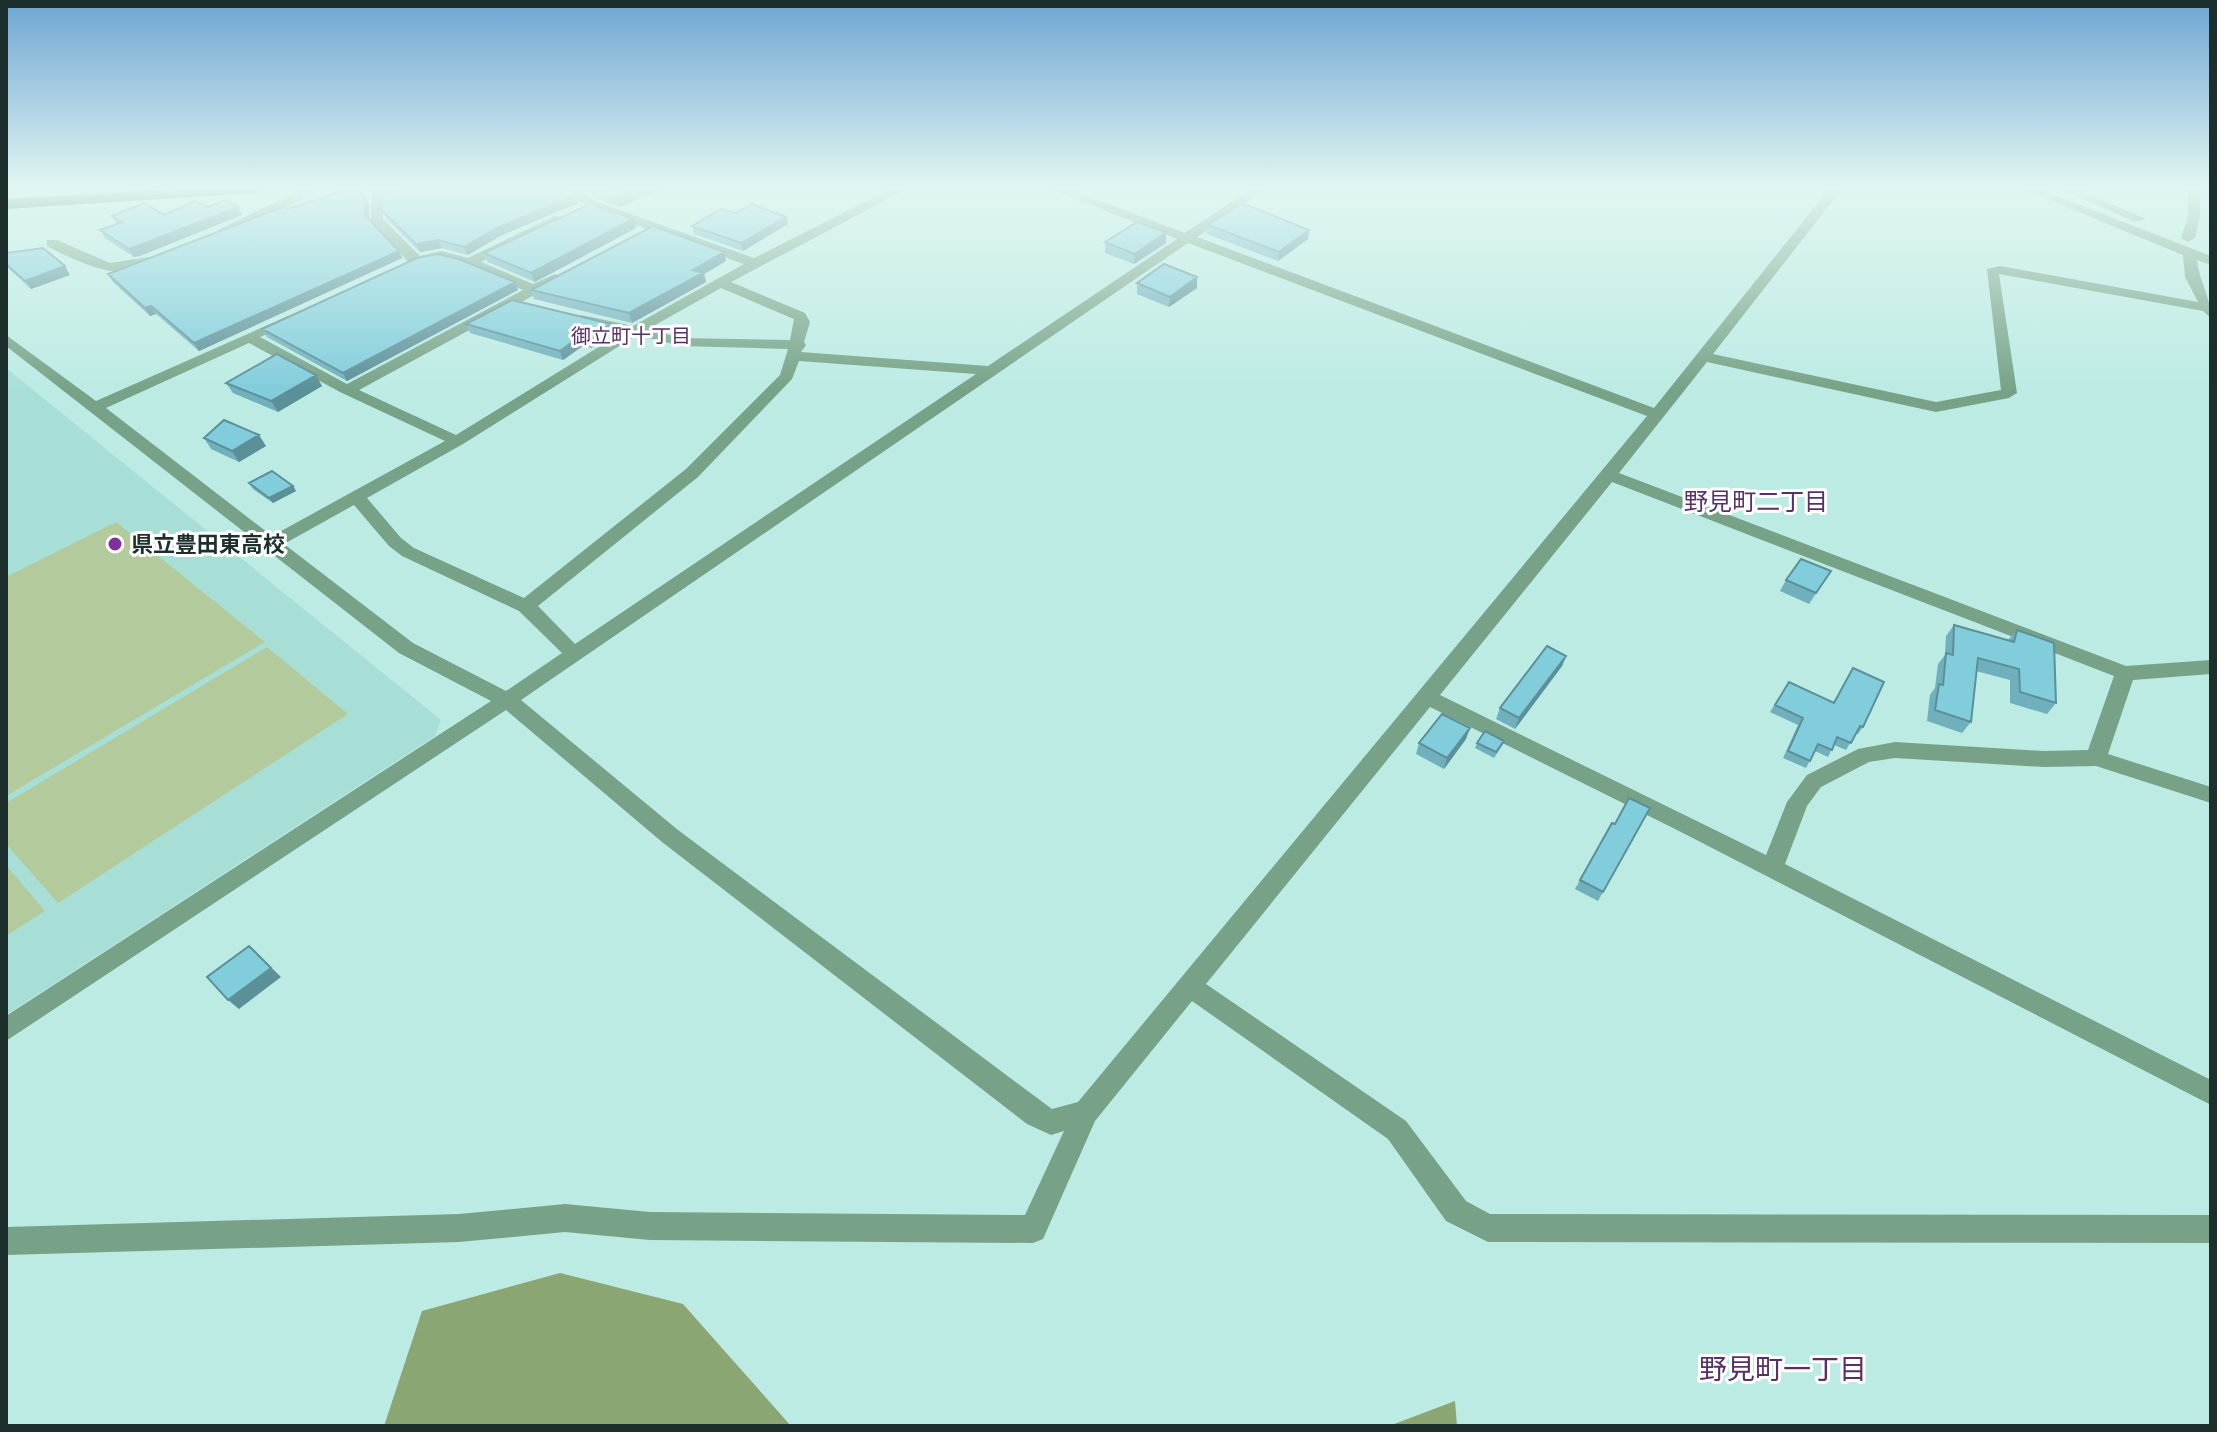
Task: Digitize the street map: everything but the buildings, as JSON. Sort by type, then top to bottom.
[{"type":"street","points":[[77,256],[99,267],[129,267],[158,258]]},
{"type":"street","points":[[403,256],[409,264],[438,256]]},
{"type":"street","points":[[444,256],[470,262],[534,289]]},
{"type":"street","points":[[470,262],[481,256]]},
{"type":"street","points":[[735,256],[755,263]]},
{"type":"street","points":[[271,544],[457,441],[636,330],[769,256]]},
{"type":"street","points":[[6,1030],[507,700],[1163,256]]},
{"type":"street","points":[[1236,256],[1656,414]]},
{"type":"street","points":[[6,1241],[459,1228],[565,1218],[650,1226],[1033,1229],[1086,1112],[1609,475],[1782,256]]},
{"type":"street","points":[[2190,256],[2192,277],[2209,311]]},
{"type":"street","points":[[1701,356],[1936,407],[2009,393],[1992,272],[2000,270],[2209,311]]},
{"type":"street","points":[[347,390],[566,272]]},
{"type":"street","points":[[526,606],[692,473],[787,376],[797,351],[803,322],[800,316],[721,283]]},
{"type":"street","points":[[511,301],[539,308]]},
{"type":"street","points":[[96,407],[305,312]]},
{"type":"street","points":[[567,314],[681,342],[994,371]]},
{"type":"street","points":[[249,337],[347,390],[457,441]]},
{"type":"street","points":[[6,339],[406,648],[507,700],[670,836],[1036,1115],[1051,1122],[1086,1112]]},
{"type":"street","points":[[1609,475],[2125,673],[2211,667]]},
{"type":"street","points":[[357,497],[395,542],[408,552],[526,606],[574,654]]},
{"type":"street","points":[[2096,758],[2125,673]]},
{"type":"street","points":[[1427,697],[1772,868],[2211,1093]]},
{"type":"street","points":[[1772,868],[1798,802],[1814,781],[1865,755],[1895,750],[2044,759],[2096,758],[2211,795]]},
{"type":"street","points":[[1190,986],[1397,1130],[1456,1211],[1488,1228],[2211,1229]]},
{"type":"shaded area","name":"県立豊田東高校","points":[[6,368],[441,720],[435,736],[6,1015]]},
{"type":"green space","points":[[116,522],[265,642],[6,796],[6,577]]},
{"type":"green space","points":[[267,647],[348,714],[58,903],[6,844],[6,803]]},
{"type":"green space","points":[[6,865],[45,911],[6,936]]},
{"type":"green space","points":[[560,1273],[683,1304],[791,1426],[384,1426],[422,1311]]},
{"type":"green space","points":[[1455,1401],[1457,1426],[1389,1426]]},
{"type":"place","name":"県立豊田東高校","points":[[115,544]]},
{"type":"district","name":"御立町十丁目","points":[[631,335]]},
{"type":"district","name":"野見町二丁目","points":[[1756,501]]},
{"type":"district","name":"野見町一丁目","points":[[1783,1368]]}]
